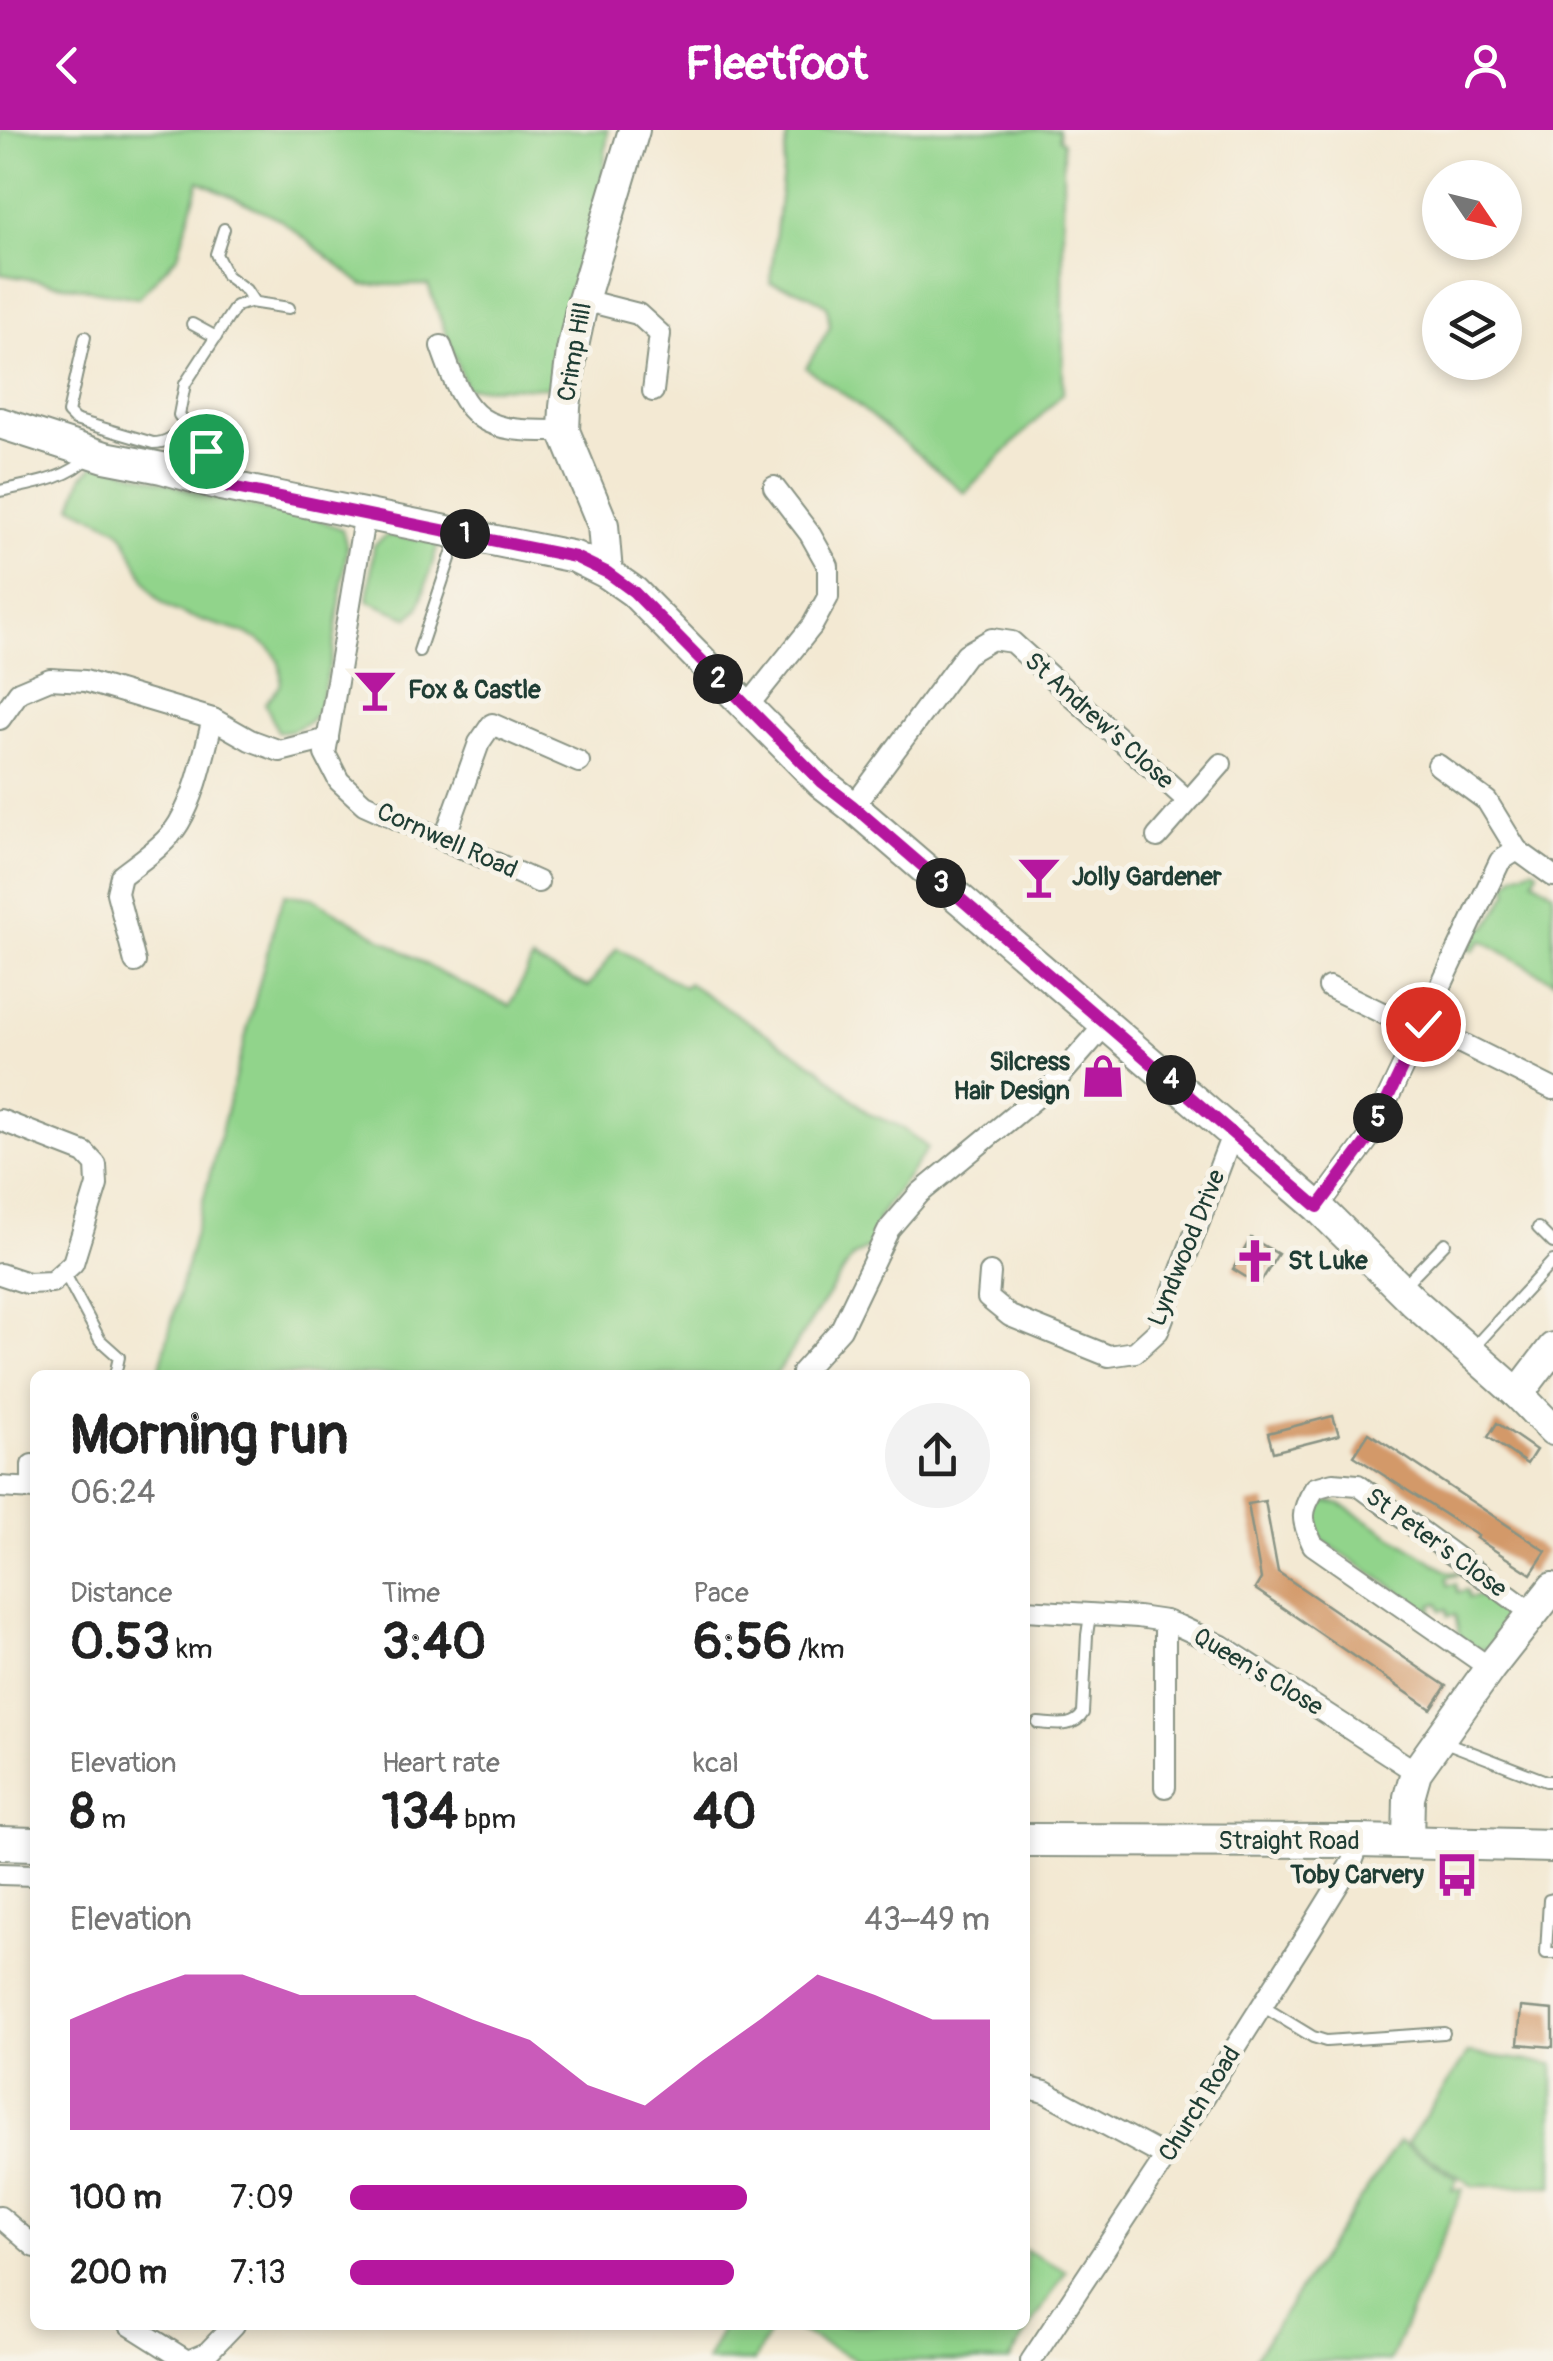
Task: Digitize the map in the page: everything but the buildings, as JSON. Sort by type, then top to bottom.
[{"type":"main road","name":"Crimp Hill","points":[[608,573],[603,525],[564,431],[572,350],[583,300],[634,130]]},
{"type":"main road","points":[[0,423],[93,453],[221,485],[575,557],[608,573],[634,592],[822,782],[1318,1207],[1400,1289],[1553,1430]]},
{"type":"main road","points":[[1518,1394],[1553,1348]]},
{"type":"main road","points":[[1408,1842],[1409,1798],[1416,1772],[1553,1588]]},
{"type":"main road","name":"Straight Road","points":[[1030,1840],[1553,1846]]},
{"type":"main road","points":[[0,1843],[30,1844]]},
{"type":"street","points":[[583,300],[638,314],[660,334],[653,391]]},
{"type":"street","points":[[441,346],[460,396],[494,426],[522,432],[564,431]]},
{"type":"street","points":[[746,708],[812,626],[828,597],[828,566],[774,486]]},
{"type":"street","name":"Cornwell Road","points":[[365,513],[324,754],[339,781],[364,804],[538,882]]},
{"type":"street","name":"St Andrew's Close","points":[[853,806],[966,654],[992,639],[1012,642],[1187,800]]},
{"type":"street","points":[[0,718],[19,692],[50,679],[85,681],[213,719],[280,752],[328,739]]},
{"type":"street","points":[[135,962],[118,893],[121,876],[178,826],[195,786],[213,719]]},
{"type":"street","points":[[444,840],[478,744],[492,724],[580,762]]},
{"type":"street","points":[[1157,837],[1220,764]]},
{"type":"street","points":[[1438,764],[1487,801],[1517,850],[1553,876]]},
{"type":"street","points":[[1318,1207],[1369,1138],[1500,861],[1517,850]]},
{"type":"street","points":[[1329,988],[1402,1023],[1423,1024],[1553,1089]]},
{"type":"street","points":[[804,1370],[841,1329],[889,1228],[920,1193],[1055,1082],[1104,1025]]},
{"type":"street","points":[[0,1120],[85,1153],[96,1165],[97,1185],[74,1264],[52,1282],[26,1284],[0,1274]]},
{"type":"street","name":"Lyndwood Drive","points":[[990,1273],[988,1298],[1010,1316],[1109,1356],[1135,1352],[1158,1331],[1233,1132]]},
{"type":"street","name":"St Peter's Close","points":[[1490,1668],[1313,1545],[1304,1526],[1303,1506],[1315,1488],[1333,1483],[1358,1485],[1532,1613]]},
{"type":"street","points":[[0,1488],[30,1488]]},
{"type":"street","name":"Queen's Close","points":[[1030,1610],[1165,1620],[1222,1646],[1416,1772]]},
{"type":"street","points":[[1165,1620],[1165,1786]]},
{"type":"street","name":"Church Road","points":[[1031,2361],[1262,2006],[1352,1862],[1360,1841]]},
{"type":"street","points":[[0,1874],[30,1875]]},
{"type":"street","points":[[1030,2088],[1046,2092],[1166,2157]]},
{"type":"street","points":[[0,2217],[30,2238]]},
{"type":"street","points":[[138,2330],[188,2361],[207,2354],[229,2330]]},
{"type":"lane","points":[[224,230],[216,254],[228,276],[254,302]]},
{"type":"lane","points":[[196,478],[207,444],[179,415],[185,384],[236,306],[254,302],[289,308]]},
{"type":"lane","points":[[192,324],[216,337]]},
{"type":"lane","points":[[85,337],[68,413],[74,420],[154,443],[164,443],[186,424]]},
{"type":"lane","points":[[0,491],[58,477],[83,464],[93,453]]},
{"type":"lane","points":[[418,651],[459,532]]},
{"type":"lane","points":[[1538,1228],[1553,1243]]},
{"type":"lane","points":[[1400,1289],[1446,1243]]},
{"type":"lane","points":[[1470,1352],[1553,1261]]},
{"type":"lane","points":[[64,1272],[100,1340],[119,1357],[116,1370]]},
{"type":"lane","points":[[1038,1722],[1071,1724],[1084,1713],[1090,1614]]},
{"type":"lane","points":[[1439,1740],[1553,1781]]},
{"type":"lane","points":[[1553,1899],[1548,1900],[1546,1953],[1553,1953]]},
{"type":"lane","points":[[1262,2006],[1313,2038],[1326,2040],[1444,2033]]},
{"type":"green space","points":[[0,130],[608,130],[602,186],[558,375],[548,387],[466,388],[428,285],[363,285],[280,219],[199,181],[178,255],[138,298],[0,274]]},
{"type":"green space","points":[[788,130],[1058,130],[1063,142],[1063,393],[965,493],[806,368],[830,327],[827,306],[770,283]]},
{"type":"green space","points":[[98,462],[210,496],[313,517],[342,529],[347,547],[333,652],[318,711],[310,721],[278,732],[265,703],[280,686],[280,665],[271,649],[236,630],[173,610],[153,594],[117,528],[72,506],[83,476]]},
{"type":"green space","points":[[387,535],[439,541],[419,608],[409,618],[368,601],[374,545]]},
{"type":"green space","points":[[1534,868],[1538,871],[1533,880],[1553,892],[1553,981],[1482,940],[1473,951],[1468,947],[1481,928],[1488,926],[1515,874]]},
{"type":"green space","points":[[285,894],[312,898],[444,975],[510,1006],[532,960],[588,987],[617,948],[684,987],[688,983],[818,1067],[869,1114],[900,1126],[928,1148],[877,1219],[888,1228],[880,1240],[852,1258],[779,1370],[159,1370]]},
{"type":"green space","points":[[1326,1501],[1341,1504],[1450,1573],[1459,1572],[1447,1578],[1448,1585],[1456,1584],[1458,1592],[1467,1590],[1469,1598],[1490,1594],[1509,1614],[1504,1632],[1491,1648],[1480,1649],[1460,1638],[1455,1615],[1448,1616],[1447,1609],[1441,1610],[1438,1603],[1431,1605],[1431,1619],[1428,1610],[1320,1539],[1312,1528],[1313,1511]]},
{"type":"green space","points":[[1468,2053],[1553,2064],[1553,2186],[1473,2186],[1407,2143]]},
{"type":"green space","points":[[1399,2141],[1457,2179],[1452,2190],[1463,2189],[1390,2361],[1252,2361]]},
{"type":"green space","points":[[1030,2253],[1066,2271],[1030,2328]]},
{"type":"green space","points":[[722,2330],[770,2330],[754,2361],[706,2361]]},
{"type":"green space","points":[[797,2330],[1029,2330],[1009,2361],[858,2361]]},
{"type":"place","name":"Fox & Castle","points":[[375,690]]},
{"type":"place","name":"Jolly Gardener","points":[[1039,877]]},
{"type":"place","name":"Silcress Hair Design","points":[[1103,1076]]},
{"type":"place","name":"St Luke","points":[[1255,1261]]},
{"type":"place","name":"Toby Carvery","points":[[1457,1875]]},
{"type":"route","points":[[206,451],[196,478],[575,557],[608,573],[634,592],[822,782],[1318,1207],[1369,1138],[1423,1024]]}]
